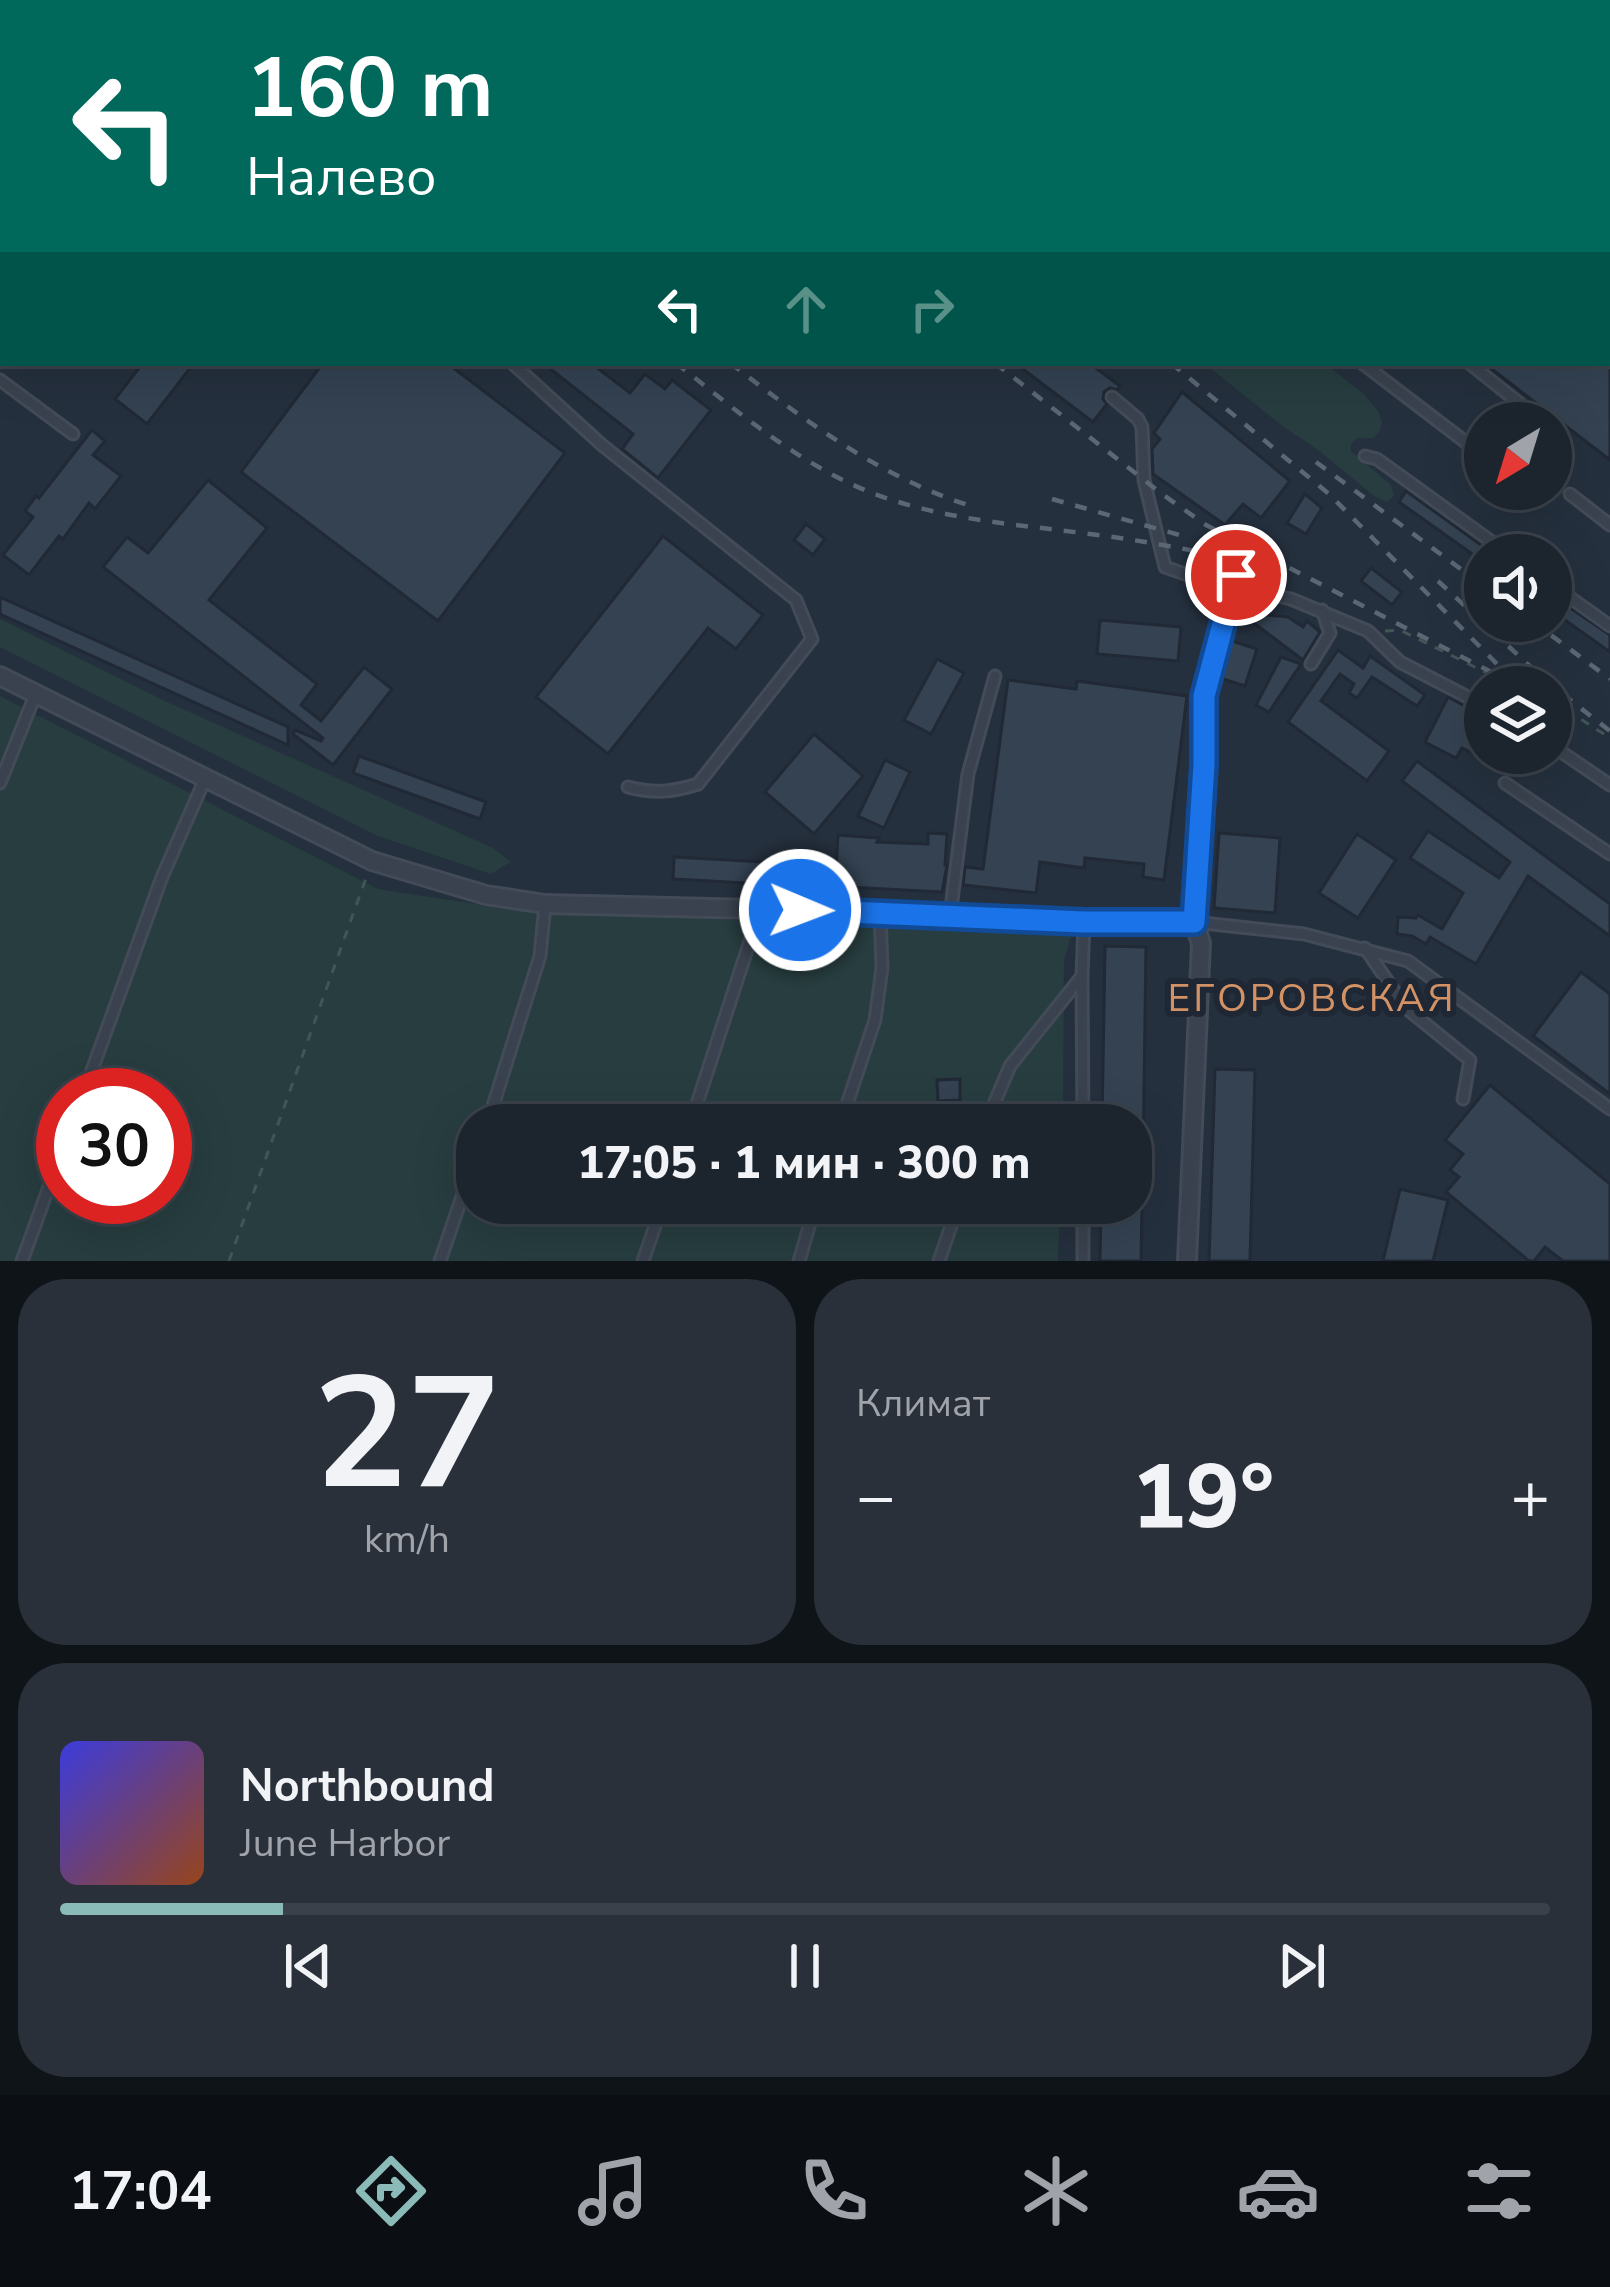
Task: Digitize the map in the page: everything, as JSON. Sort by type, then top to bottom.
[{"type":"street","points":[[0,676],[372,861],[486,895],[544,904],[1194,922],[1201,943],[1187,1261]]},
{"type":"lane","points":[[515,366],[602,446],[796,600],[812,639],[698,784],[671,793],[628,787]]},
{"type":"lane","points":[[1366,366],[1464,441]]},
{"type":"lane","points":[[1473,366],[1518,402]]},
{"type":"lane","points":[[0,380],[74,434]]},
{"type":"lane","points":[[1112,397],[1142,427],[1144,480],[1166,567],[1213,584]]},
{"type":"lane","points":[[1365,456],[1481,534]]},
{"type":"lane","points":[[1572,496],[1610,525]]},
{"type":"lane","points":[[1464,695],[1400,662],[1368,631],[1291,598],[1234,581],[1204,696],[1194,922],[1304,934],[1408,961],[1610,1109]]},
{"type":"lane","points":[[1572,599],[1610,626]]},
{"type":"lane","points":[[1311,664],[1330,633],[1322,610]]},
{"type":"lane","points":[[950,916],[968,774],[995,676]]},
{"type":"lane","points":[[0,783],[35,693]]},
{"type":"lane","points":[[1572,759],[1610,785]]},
{"type":"lane","points":[[93,1068],[162,877],[205,779]]},
{"type":"lane","points":[[1505,784],[1610,854]]},
{"type":"lane","points":[[494,1104],[540,956],[544,904]]},
{"type":"lane","points":[[697,1104],[760,910]]},
{"type":"lane","points":[[847,1104],[875,1020],[882,968],[880,912]]},
{"type":"lane","points":[[1083,1104],[1084,922]]},
{"type":"lane","points":[[1365,948],[1406,1008],[1470,1060],[1463,1099]]},
{"type":"lane","points":[[994,1104],[1010,1066],[1082,976]]},
{"type":"lane","points":[[440,1261],[456,1214]]},
{"type":"lane","points":[[22,1261],[36,1222]]},
{"type":"lane","points":[[643,1261],[656,1224]]},
{"type":"lane","points":[[799,1261],[810,1224]]},
{"type":"lane","points":[[940,1261],[952,1224]]},
{"type":"lane","points":[[1083,1224],[1083,1261]]},
{"type":"path","points":[[1368,631],[1400,630],[1473,666]]},
{"type":"path","points":[[1572,714],[1610,738]]},
{"type":"path","points":[[229,1261],[372,861]]},
{"type":"green space","points":[[1208,366],[1328,366],[1378,411],[1380,431],[1374,438],[1357,438],[1351,451],[1391,485],[1394,495],[1387,502],[1374,496]]},
{"type":"green space","points":[[0,619],[165,701],[493,848],[511,862],[491,874],[378,836],[0,647]]},
{"type":"green space","points":[[0,696],[378,889],[509,909],[1071,936],[1064,960],[1063,1104],[456,1104],[456,1224],[1059,1224],[1058,1261],[0,1261]]},
{"type":"building","points":[[141,366],[192,366],[147,424],[115,399]]},
{"type":"building","points":[[321,366],[451,366],[565,453],[438,621],[241,472]]},
{"type":"building","points":[[547,366],[595,366],[630,393],[645,374],[665,389],[672,380],[711,410],[658,478],[622,449],[633,434]]},
{"type":"building","points":[[1019,366],[1093,366],[1120,386],[1104,392],[1107,404],[1093,422]]},
{"type":"building","points":[[1488,366],[1610,366],[1610,460],[1572,431],[1572,402],[1535,402]]},
{"type":"building","points":[[1182,392],[1290,481],[1261,518],[1243,504],[1225,525],[1153,474],[1152,449],[1160,439],[1154,433]]},
{"type":"building","points":[[92,430],[105,441],[93,455],[121,476],[95,509],[89,503],[29,575],[3,555],[33,517],[25,511]]},
{"type":"building","points":[[208,480],[267,528],[209,600],[317,684],[301,705],[321,721],[364,667],[392,689],[333,765],[293,734],[295,730],[323,738],[103,567],[127,537],[148,553]]},
{"type":"building","points":[[1406,491],[1466,534],[1464,548],[1399,502]]},
{"type":"building","points":[[1305,494],[1322,508],[1306,534],[1287,523]]},
{"type":"building","points":[[806,524],[825,539],[813,555],[794,540]]},
{"type":"building","points":[[663,536],[763,615],[736,649],[708,628],[608,754],[536,697]]},
{"type":"building","points":[[1371,568],[1402,592],[1392,605],[1361,581]]},
{"type":"building","points":[[0,597],[288,727],[288,745],[0,614]]},
{"type":"building","points":[[1572,609],[1610,635],[1610,652],[1572,625]]},
{"type":"building","points":[[1239,612],[1288,617],[1303,627],[1307,621],[1320,632],[1303,660]]},
{"type":"building","points":[[1100,620],[1181,627],[1178,661],[1097,654]]},
{"type":"building","points":[[1232,641],[1257,649],[1245,686],[1220,678]]},
{"type":"building","points":[[1338,650],[1363,668],[1370,656],[1425,695],[1417,706],[1372,677],[1357,698],[1349,693],[1354,684],[1340,674],[1321,701],[1389,751],[1367,781],[1288,722]]},
{"type":"building","points":[[1281,657],[1301,664],[1269,712],[1256,705]]},
{"type":"building","points":[[937,659],[964,673],[931,734],[904,720]]},
{"type":"building","points":[[1008,680],[1076,689],[1077,681],[1187,696],[1164,880],[1143,877],[1144,864],[1085,858],[1084,868],[1040,862],[1036,893],[963,885],[965,867],[983,869]]},
{"type":"building","points":[[1448,697],[1464,706],[1464,749],[1456,758],[1425,742]]},
{"type":"building","points":[[814,734],[863,776],[814,834],[765,792]]},
{"type":"building","points":[[359,756],[486,802],[480,819],[353,773]]},
{"type":"building","points":[[885,760],[910,772],[884,828],[858,816]]},
{"type":"building","points":[[1417,761],[1610,904],[1610,936],[1528,876],[1476,964],[1430,937],[1426,944],[1397,934],[1398,917],[1418,915],[1442,929],[1463,893],[1410,858],[1428,831],[1499,878],[1510,862],[1402,781]]},
{"type":"building","points":[[928,833],[947,834],[942,892],[828,886],[829,866],[836,867],[838,835],[928,844]]},
{"type":"building","points":[[1219,833],[1280,838],[1275,913],[1214,908]]},
{"type":"building","points":[[1357,834],[1396,860],[1358,918],[1319,893]]},
{"type":"building","points":[[674,857],[765,862],[764,884],[673,879]]},
{"type":"building","points":[[1105,946],[1146,947],[1144,1104],[1102,1104]]},
{"type":"building","points":[[1581,972],[1610,994],[1610,1094],[1533,1036]]},
{"type":"building","points":[[1215,1069],[1255,1070],[1250,1261],[1209,1261]]},
{"type":"building","points":[[960,1079],[960,1100],[938,1101],[937,1080]]},
{"type":"building","points":[[1490,1085],[1610,1184],[1610,1261],[1563,1261],[1545,1247],[1529,1261],[1446,1192],[1459,1177],[1450,1170],[1463,1154],[1445,1140]]},
{"type":"building","points":[[1400,1189],[1448,1200],[1433,1261],[1383,1261]]},
{"type":"building","points":[[1101,1224],[1142,1224],[1141,1261],[1100,1261]]},
{"type":"railway","points":[[680,366],[805,459],[892,500],[966,518],[1169,546],[1297,578]]},
{"type":"railway","points":[[734,366],[874,463],[971,506]]},
{"type":"railway","points":[[999,366],[1206,525],[1479,666]]},
{"type":"railway","points":[[1175,366],[1329,494],[1498,665]]},
{"type":"railway","points":[[1316,462],[1464,571]]},
{"type":"railway","points":[[1052,499],[1183,536]]},
{"type":"railway","points":[[1438,581],[1547,682],[1610,731]]},
{"type":"railway","points":[[1560,642],[1610,679]]},
{"type":"district","name":"ЕГОРОВСКАЯ","points":[[1312,998]]},
{"type":"route","points":[[800,910],[1194,922],[1204,696],[1236,575]]}]
